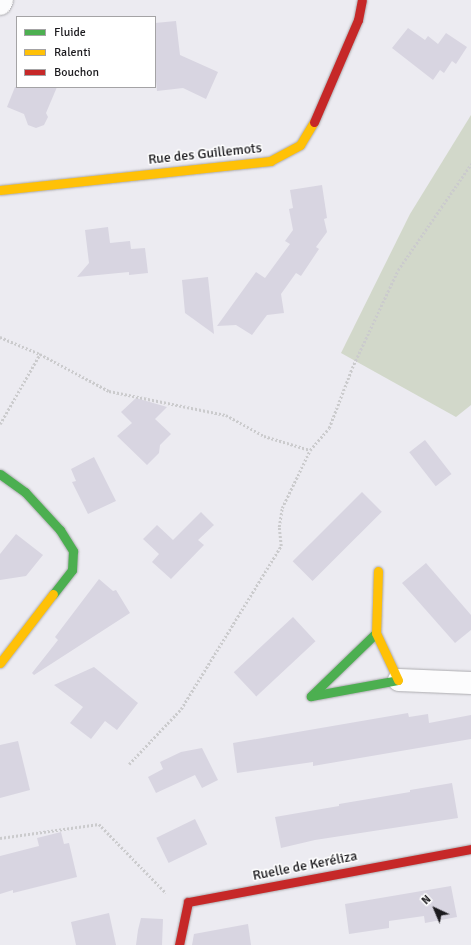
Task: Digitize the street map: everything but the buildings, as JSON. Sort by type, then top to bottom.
[{"type":"street","points":[[0,4],[2,0]]},
{"type":"street","name":"Rue des Guillemots","points":[[0,190],[270,161],[300,146],[313,125],[355,27],[362,0]]},
{"type":"street","points":[[0,474],[25,492],[60,530],[73,551],[72,570],[0,662]]},
{"type":"street","points":[[378,570],[376,633],[399,680]]},
{"type":"street","points":[[376,633],[311,696],[399,680],[471,683]]},
{"type":"street","name":"Ruelle de Keréliza","points":[[188,902],[471,849]]},
{"type":"street","points":[[179,945],[188,902]]},
{"type":"path","points":[[128,764],[180,709],[280,546],[279,527],[282,508],[310,450],[329,428],[352,368],[398,270],[471,164]]},
{"type":"path","points":[[0,337],[40,354],[109,391],[226,415],[264,436],[310,450]]},
{"type":"path","points":[[0,424],[40,354]]},
{"type":"path","points":[[0,838],[99,824],[173,900],[188,902]]},
{"type":"shaded area","points":[[471,115],[471,405],[456,417],[341,353],[410,214]]},
{"type":"traffic: fast","points":[[0,474],[25,492],[60,530],[73,551],[72,570],[53,594]]},
{"type":"traffic: fast","points":[[376,633],[311,696],[398,680]]},
{"type":"traffic: slow","points":[[0,190],[270,161],[300,145],[314,122]]},
{"type":"traffic: slow","points":[[378,571],[376,633],[398,680]]},
{"type":"traffic: slow","points":[[0,663],[53,594]]},
{"type":"traffic: jam","points":[[314,122],[358,20],[362,0]]},
{"type":"traffic: jam","points":[[179,945],[188,902],[471,849]]}]
